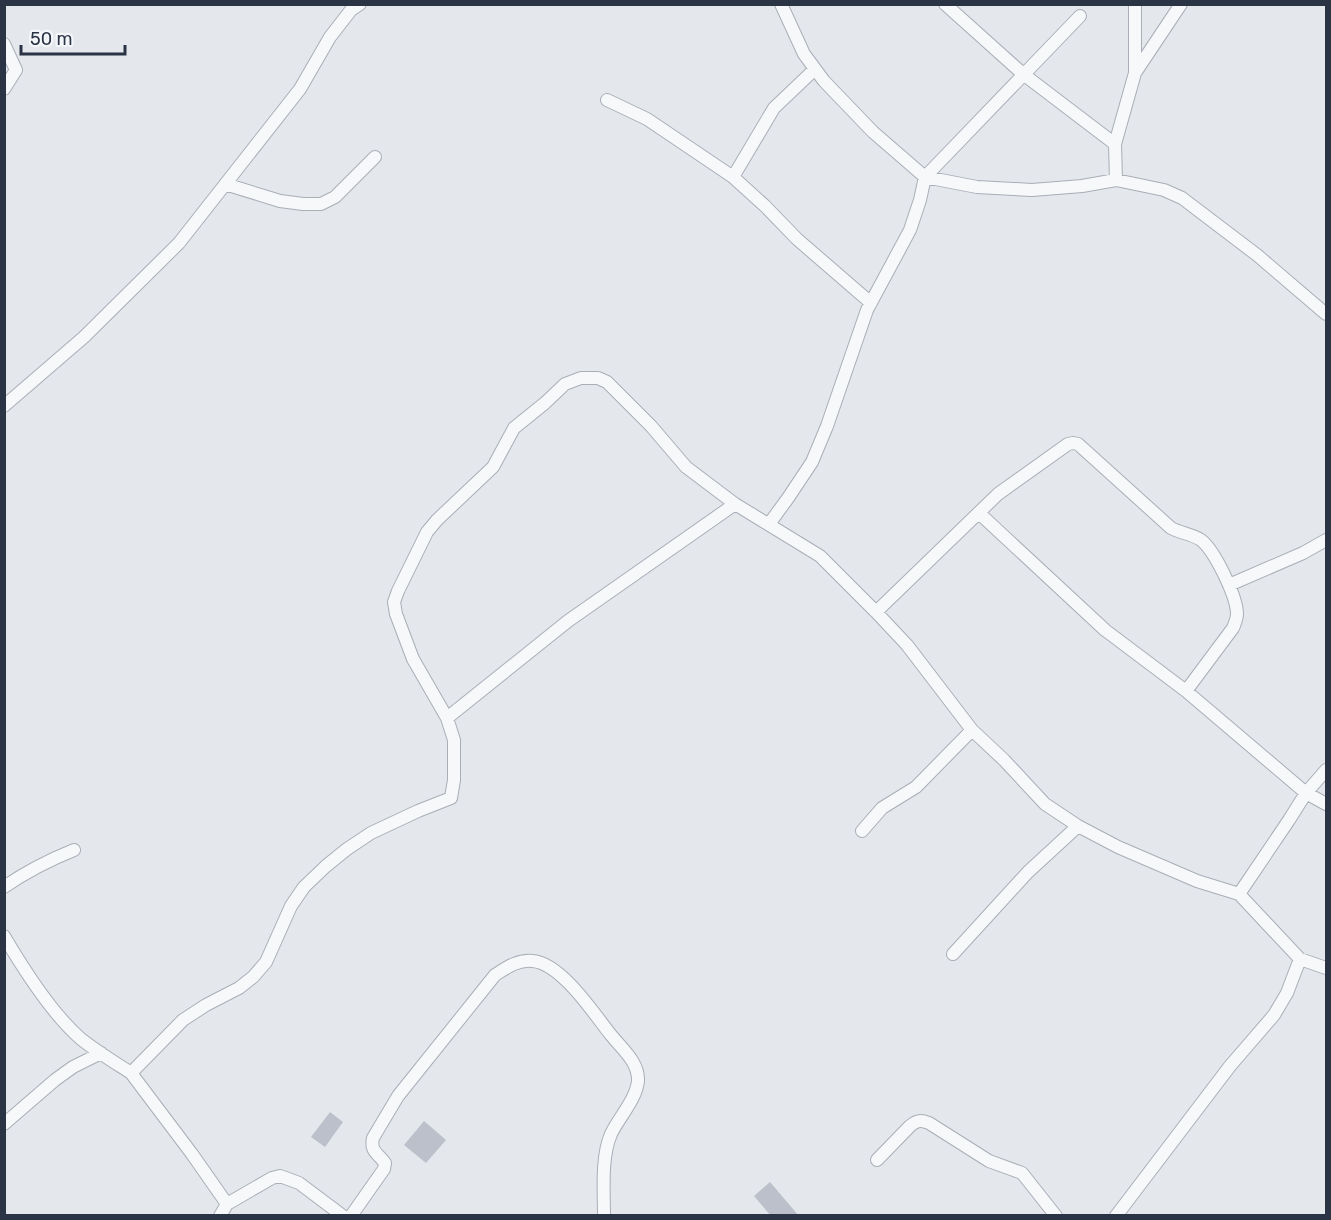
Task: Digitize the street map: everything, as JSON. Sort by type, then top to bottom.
[{"type":"street","points":[[4,406],[84,336],[179,243],[300,89],[330,37],[351,10],[360,4]]},
{"type":"street","points":[[781,4],[804,54],[824,81],[873,132],[926,177],[977,187],[1032,190],[1082,186],[1116,180],[1164,190],[1182,198],[1257,255],[1326,314]]},
{"type":"street","points":[[945,4],[1023,74],[1115,144]]},
{"type":"street","points":[[1116,180],[1115,144],[1134,73],[1135,4]]},
{"type":"street","points":[[1134,73],[1180,4]]},
{"type":"street","points":[[769,524],[812,462],[827,426],[867,310],[910,230],[926,177],[1080,16]]},
{"type":"street","points":[[4,44],[16,70],[4,89]]},
{"type":"street","points":[[733,177],[774,108],[815,69]]},
{"type":"street","points":[[607,100],[647,119],[733,177],[797,239],[871,303]]},
{"type":"street","points":[[225,184],[280,201],[321,204],[335,197],[375,157]]},
{"type":"street","points":[[131,1073],[183,1020],[239,988],[253,977],[266,962],[291,906],[304,887],[326,866],[371,833],[451,798],[454,780],[454,740],[447,718],[413,659],[396,614],[394,602],[420,545],[437,520],[493,467],[514,428],[565,384],[581,378],[598,378],[607,382],[651,426],[686,467],[735,504],[820,556],[907,645],[972,730],[1046,804],[1078,826],[1118,847],[1197,881],[1239,894],[1300,959],[1326,968]]},
{"type":"street","points":[[876,612],[998,494],[1068,444],[1078,444],[1171,528],[1203,542],[1218,562],[1229,585],[1237,609],[1233,628],[1186,691]]},
{"type":"street","points":[[447,718],[568,621],[735,504]]},
{"type":"street","points":[[979,513],[1105,630],[1186,691],[1306,792],[1326,804]]},
{"type":"street","points":[[1229,585],[1303,553],[1326,540]]},
{"type":"street","points":[[862,831],[882,807],[916,787],[972,730]]},
{"type":"street","points":[[1239,894],[1306,792],[1326,770]]},
{"type":"street","points":[[953,954],[1028,872],[1078,826]]},
{"type":"street","points":[[4,887],[58,856],[74,850]]},
{"type":"street","points":[[4,936],[17,959],[64,1023],[82,1039],[131,1073],[198,1162],[223,1210],[272,1178],[280,1176],[299,1183],[343,1215]]},
{"type":"street","points":[[1116,1215],[1230,1066],[1274,1015],[1287,993],[1300,959]]},
{"type":"street","points":[[351,1215],[384,1168],[385,1163],[373,1150],[371,1144],[398,1096],[495,975],[513,964],[532,961],[547,966],[583,997],[632,1061],[637,1072],[638,1082],[635,1093],[606,1148],[604,1215]]},
{"type":"street","points":[[4,1124],[55,1080],[101,1053]]},
{"type":"street","points":[[877,1160],[910,1126],[922,1120],[989,1161],[1022,1173],[1056,1215]]},
{"type":"building","points":[[330,1112],[343,1122],[325,1147],[311,1137]]},
{"type":"building","points":[[424,1121],[446,1140],[426,1163],[404,1145]]},
{"type":"building","points":[[770,1182],[799,1216],[771,1216],[754,1196]]}]
